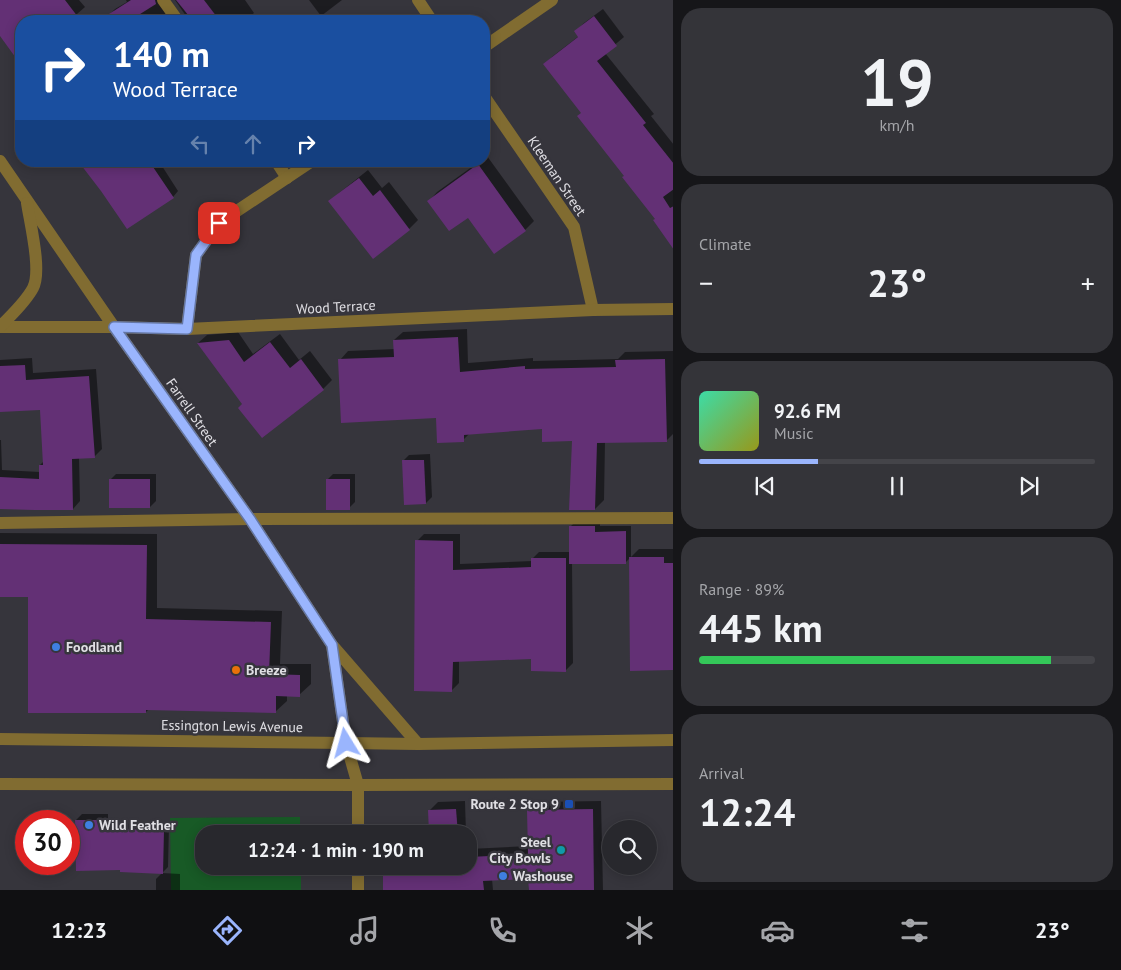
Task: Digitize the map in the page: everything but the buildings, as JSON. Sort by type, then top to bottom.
[{"type":"street","points":[[163,0],[174,15]]},
{"type":"street","points":[[418,0],[428,15]]},
{"type":"street","points":[[490,43],[552,0]]},
{"type":"street","name":"Kleeman Street","points":[[490,105],[574,227],[593,310]]},
{"type":"street","name":"Farrell Street","points":[[0,160],[114,327],[250,519],[332,645],[418,744]]},
{"type":"street","points":[[280,167],[287,178]]},
{"type":"street","points":[[187,329],[196,255],[219,223],[303,167]]},
{"type":"street","name":"Farrell Street","points":[[0,327],[27,298],[34,286],[36,260],[26,198]]},
{"type":"street","name":"Wood Terrace","points":[[0,327],[187,329],[593,310],[673,309]]},
{"type":"street","points":[[0,523],[250,519],[673,518]]},
{"type":"street","name":"Farrell Street","points":[[332,645],[346,743],[358,785],[358,825]]},
{"type":"street","name":"Essington Lewis Avenue","points":[[0,739],[418,744],[673,740]]},
{"type":"street","points":[[0,784],[673,784]]},
{"type":"street","points":[[358,875],[358,890]]},
{"type":"green space","points":[[300,817],[300,825],[195,825],[195,875],[301,875],[301,890],[171,890],[170,818]]},
{"type":"place","name":"Foodland","points":[[56,647]]},
{"type":"place","name":"Breeze","points":[[236,670]]},
{"type":"place","name":"Route 2 Stop 9","points":[[569,804]]},
{"type":"place","name":"Wild Feather","points":[[89,825]]},
{"type":"place","name":"Steel City Bowls","points":[[561,850]]},
{"type":"place","name":"Washouse","points":[[503,876]]},
{"type":"route","points":[[219,223],[196,255],[187,329],[114,327],[250,519],[332,645],[346,743]]}]
